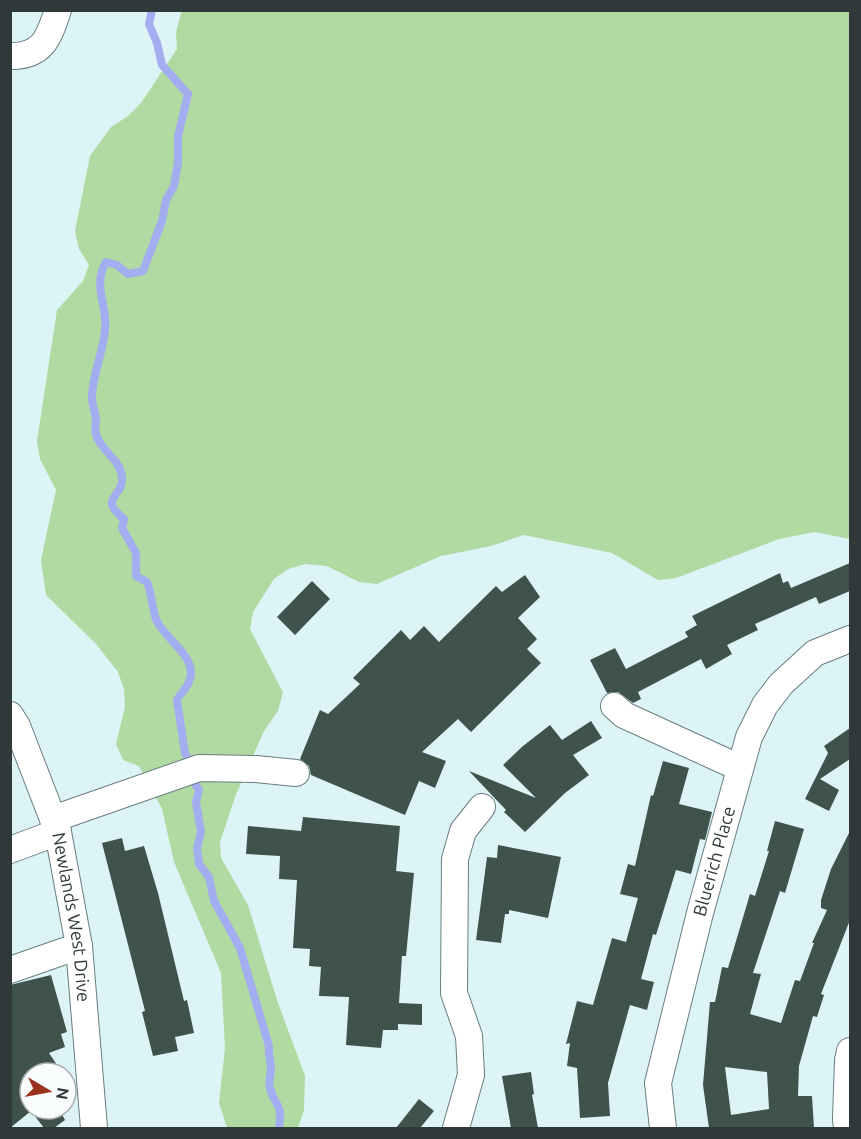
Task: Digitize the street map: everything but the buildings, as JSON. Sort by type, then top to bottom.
[{"type":"street","points":[[10,56],[28,55],[43,45],[51,31],[58,10]]},
{"type":"street","name":"Bluerich Place","points":[[663,1128],[658,1083],[700,913],[749,737],[765,705],[781,684],[815,653],[850,639]]},
{"type":"street","points":[[614,706],[632,719],[740,768]]},
{"type":"street","name":"Newlands West Drive","points":[[10,716],[17,726],[55,826],[79,946],[94,1128]]},
{"type":"street","points":[[10,850],[55,826],[199,768],[256,769],[296,773]]},
{"type":"street","points":[[456,1128],[471,1075],[469,1036],[454,993],[455,859],[463,831],[482,807]]},
{"type":"street","points":[[10,970],[79,946]]},
{"type":"street","points":[[847,1128],[850,1051]]},
{"type":"green space","points":[[184,11],[850,11],[850,539],[815,532],[779,539],[676,578],[658,580],[612,553],[524,535],[491,546],[441,556],[377,584],[359,582],[327,566],[305,564],[288,569],[274,579],[253,612],[250,629],[283,692],[278,711],[264,731],[235,797],[220,842],[221,858],[248,905],[277,1000],[305,1076],[304,1110],[298,1128],[227,1128],[219,1103],[225,1048],[221,973],[174,862],[162,809],[139,766],[123,760],[116,744],[125,707],[124,689],[118,672],[96,644],[46,595],[41,560],[56,490],[40,459],[37,441],[57,310],[83,281],[89,265],[79,249],[75,231],[90,156],[111,127],[128,116],[141,103],[177,49],[176,32],[181,13]]},
{"type":"waterway","points":[[152,10],[149,24],[157,43],[162,65],[188,94],[178,136],[178,163],[174,186],[166,200],[162,221],[143,271],[128,274],[117,265],[106,262],[102,271],[100,288],[105,330],[92,398],[98,440],[118,465],[122,477],[122,484],[112,502],[116,512],[124,519],[122,528],[136,553],[136,576],[147,582],[156,619],[186,657],[190,666],[191,675],[188,684],[177,700],[185,753],[190,763]]},
{"type":"waterway","points":[[195,778],[195,784],[199,790],[196,802],[201,832],[197,848],[199,864],[209,877],[214,901],[240,948],[269,1046],[271,1069],[269,1086],[279,1109],[279,1128]]}]
